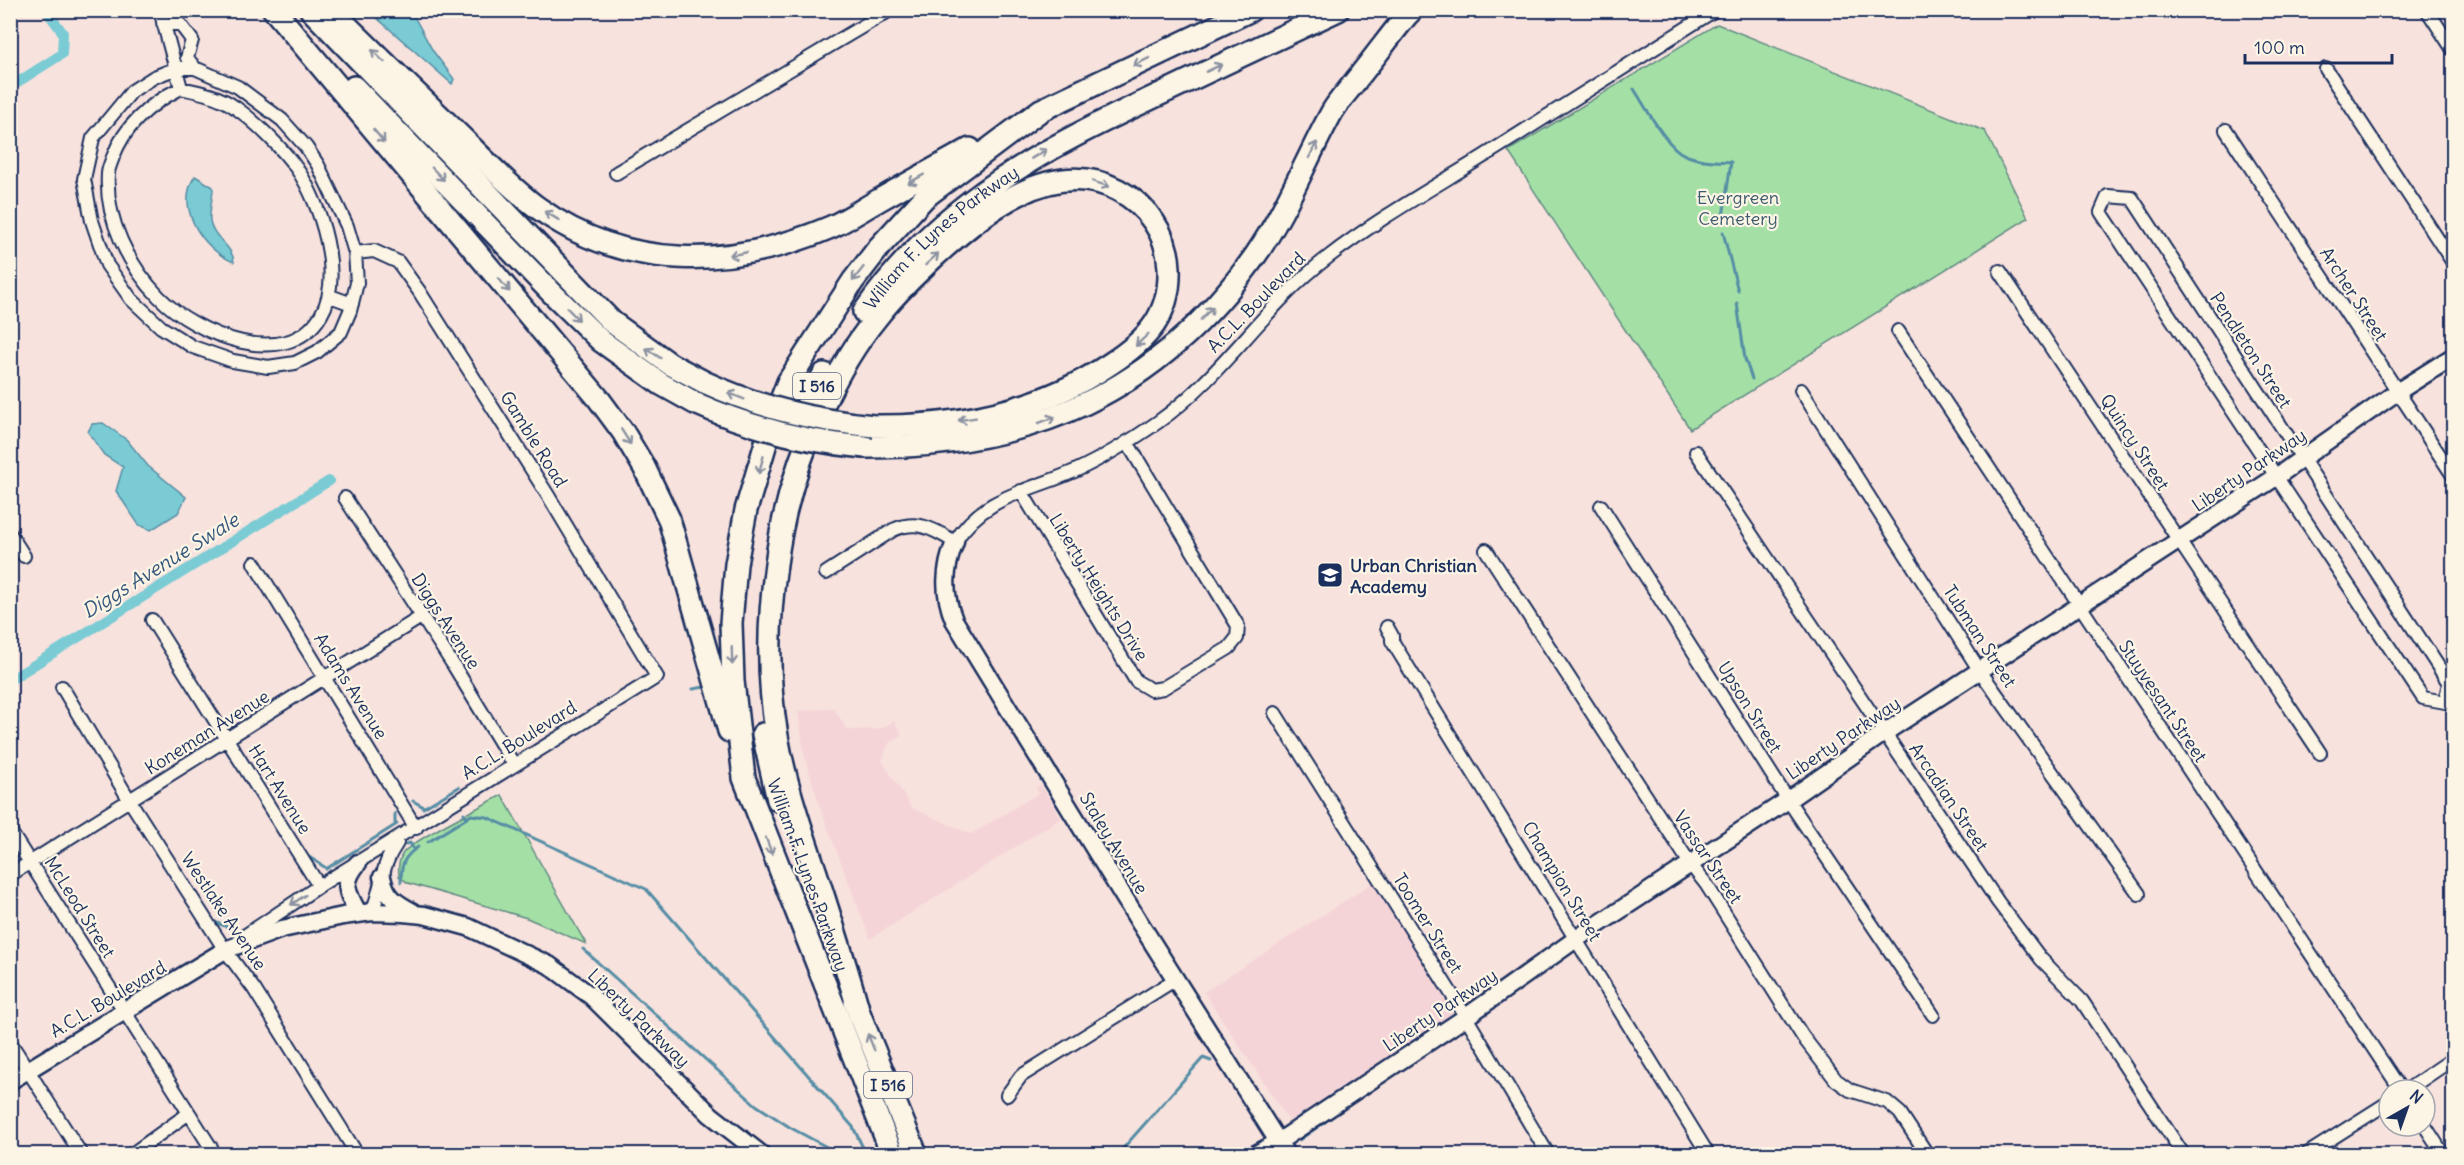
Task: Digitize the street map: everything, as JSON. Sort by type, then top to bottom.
[{"type":"highway","points":[[274,10],[598,398],[623,432],[644,467],[669,519],[711,674],[744,778]]},
{"type":"highway","points":[[281,10],[575,316],[630,363],[695,403],[737,420],[785,435],[828,444],[865,447],[925,446],[973,440],[1041,423],[1107,392],[1168,351],[1218,301],[1256,254],[1334,110],[1412,10]]},
{"type":"highway","points":[[311,10],[612,322],[670,364],[704,382],[767,408],[801,417],[874,426],[935,424],[969,419],[1034,403],[1097,373],[1138,344],[1158,320],[1164,305],[1170,275],[1169,258],[1164,242],[1147,213],[1122,192],[1106,184],[1071,179],[1054,181],[1021,194],[970,224],[906,283],[863,336],[824,404],[799,463],[789,498],[776,563],[769,660],[772,702],[777,737],[792,798],[860,1016]]},
{"type":"highway","points":[[331,10],[537,208],[580,233],[612,247],[658,257],[729,256],[774,247],[832,226],[1041,110]]},
{"type":"highway","name":"William F. Lynes Parkway","points":[[892,1155],[744,778],[733,681],[731,622],[736,564],[746,510],[771,426],[788,382],[853,281],[880,246],[925,197],[1041,110],[1251,10]]},
{"type":"highway","name":"William F. Lynes Parkway","points":[[916,1155],[787,829],[769,767],[758,695],[757,613],[766,536],[784,466],[808,402],[851,330],[887,281],[949,218],[998,180],[1078,132],[1338,10]]},
{"type":"street","points":[[160,10],[181,88]]},
{"type":"street","points":[[615,173],[890,10]]},
{"type":"street","name":"A.C.L. Boulevard","points":[[955,542],[966,525],[981,510],[998,500],[1080,469],[1127,442],[1168,414],[1202,385],[1286,294],[1326,259],[1386,216],[1715,10]]},
{"type":"street","points":[[2427,10],[2454,51]]},
{"type":"street","points":[[162,23],[180,24],[187,32],[192,40],[187,58],[195,68]]},
{"type":"street","points":[[177,68],[195,68],[238,87],[282,120],[306,147],[334,197],[347,226],[355,253],[357,284],[352,304],[341,332],[317,352],[295,363],[268,367],[233,361],[193,347],[161,327],[131,299],[107,265],[92,221],[84,178],[93,138],[132,91],[154,77],[177,68]]},
{"type":"street","points":[[2326,69],[2454,264]]},
{"type":"street","points":[[181,88],[208,93],[236,107],[289,160],[310,193],[326,234],[330,296],[318,321],[308,332],[286,342],[269,346],[232,339],[208,331],[159,298],[127,257],[110,206],[107,173],[118,145],[134,121],[162,98],[181,88]]},
{"type":"street","name":"Archer Street","points":[[2226,130],[2454,477]]},
{"type":"street","points":[[289,160],[306,147]]},
{"type":"street","name":"Pendleton Street","points":[[2108,196],[2132,198],[2449,683],[2445,702],[2423,698],[2276,477],[2100,212],[2108,196]]},
{"type":"street","name":"Gamble Road","points":[[355,253],[374,251],[398,262],[419,291],[549,496],[657,677]]},
{"type":"street","name":"Quincy Street","points":[[2000,271],[2320,753]]},
{"type":"street","points":[[330,296],[352,304]]},
{"type":"street","name":"Stuyvesant Street","points":[[1898,331],[2078,606],[2393,1078]]},
{"type":"street","name":"Liberty Parkway","points":[[1256,1155],[1282,1148],[1576,939],[1788,800],[1884,733],[2276,477],[2397,392],[2454,356]]},
{"type":"street","name":"Tubman Street","points":[[1801,390],[1980,671],[2139,894]]},
{"type":"street","name":"Liberty Heights Drive","points":[[1021,491],[1136,681],[1151,690],[1163,688],[1233,644],[1237,638],[1238,626],[1127,442]]},
{"type":"street","name":"Arcadian Street","points":[[1696,452],[2026,940],[2082,1001],[2183,1155]]},
{"type":"street","name":"Diggs Avenue","points":[[345,498],[454,666],[514,765]]},
{"type":"street","name":"Upson Street","points":[[1601,506],[1788,800],[1934,1015]]},
{"type":"street","points":[[826,573],[893,530],[905,525],[926,526],[955,542]]},
{"type":"street","points":[[10,534],[24,556]]},
{"type":"street","name":"Staley Avenue","points":[[955,542],[948,561],[945,582],[947,600],[954,620],[1282,1148]]},
{"type":"street","name":"Vassar Street","points":[[1486,550],[1706,884],[1803,1037],[1836,1080],[1850,1090],[1887,1102],[1900,1113],[1927,1155]]},
{"type":"street","name":"Adams Avenue","points":[[254,563],[416,828]]},
{"type":"street","name":"Koneman Avenue","points":[[10,875],[421,617]]},
{"type":"street","name":"Hart Avenue","points":[[152,620],[319,886]]},
{"type":"street","name":"Champion Street","points":[[1387,627],[1392,636],[1392,642],[1708,1155]]},
{"type":"street","name":"A.C.L. Boulevard","points":[[10,1081],[126,1012],[225,950],[319,886],[657,677]]},
{"type":"street","name":"Westlake Avenue","points":[[62,687],[130,801],[225,950],[254,989],[357,1155]]},
{"type":"street","name":"Toomer Street","points":[[1275,713],[1466,1017],[1548,1155]]},
{"type":"street","name":"McLeod Street","points":[[10,831],[215,1155]]},
{"type":"street","name":"A.C.L. Boulevard","points":[[225,950],[282,929],[365,913],[378,898],[387,857],[401,837]]},
{"type":"street","points":[[357,863],[349,873],[346,886],[365,913]]},
{"type":"street","points":[[382,877],[384,888],[390,898],[420,915]]},
{"type":"street","name":"Liberty Parkway","points":[[365,913],[420,915],[468,927],[510,945],[556,970],[591,996],[711,1115],[761,1155]]},
{"type":"street","points":[[1007,1095],[1021,1076],[1176,979]]},
{"type":"street","points":[[10,1042],[81,1155]]},
{"type":"street","points":[[2425,1078],[2454,1058]]},
{"type":"street","points":[[2307,1155],[2377,1110]]},
{"type":"street","points":[[132,1155],[189,1113]]},
{"type":"street","points":[[2432,1138],[2443,1155]]},
{"type":"shaded area","points":[[833,708],[848,730],[880,729],[894,721],[902,735],[889,743],[882,761],[912,808],[971,834],[1039,793],[1036,788],[1041,785],[1061,818],[870,939],[820,807],[804,754],[798,711]]},
{"type":"shaded area","points":[[1374,882],[1453,1013],[1289,1121],[1204,992]]},
{"type":"green space","name":"Evergreen Cemetery","points":[[1717,24],[1985,131],[2028,218],[1690,429],[1508,151]]},
{"type":"green space","points":[[502,795],[586,944],[527,918],[408,883],[399,876],[400,859],[409,847]]},
{"type":"water","points":[[369,11],[411,11],[433,51],[454,79],[452,84]]},
{"type":"water","points":[[195,176],[213,187],[210,221],[215,232],[233,256],[234,262],[212,248],[195,226],[188,201],[189,188]]},
{"type":"water","points":[[103,423],[127,440],[148,466],[186,497],[178,513],[151,530],[139,525],[116,491],[123,467],[104,455],[88,432],[92,424]]},
{"type":"waterway","points":[[10,87],[62,54],[63,33],[46,10]]},
{"type":"waterway","points":[[1634,89],[1650,116],[1678,151],[1696,158],[1731,162],[1723,217]]},
{"type":"waterway","points":[[1723,232],[1738,291]]},
{"type":"waterway","points":[[1737,303],[1745,359],[1752,379]]},
{"type":"waterway","name":"Diggs Avenue Swale","points":[[10,680],[329,481]]},
{"type":"waterway","points":[[693,689],[705,687]]},
{"type":"waterway","points":[[423,808],[459,787]]},
{"type":"waterway","points":[[413,801],[424,807]]},
{"type":"waterway","points":[[395,813],[395,823]]},
{"type":"waterway","points":[[464,813],[467,818],[471,815],[487,817],[646,889],[853,1127],[866,1154]]},
{"type":"waterway","points":[[428,842],[467,818]]},
{"type":"waterway","points":[[326,869],[397,824]]},
{"type":"waterway","points":[[406,844],[410,843],[414,850]]},
{"type":"waterway","points":[[401,882],[404,862],[409,854],[418,847]]},
{"type":"waterway","points":[[309,857],[326,868]]},
{"type":"waterway","points":[[212,921],[230,928]]},
{"type":"waterway","points":[[583,949],[756,1105],[791,1128],[840,1154]]},
{"type":"waterway","points":[[1118,1154],[1203,1058],[1211,1061]]},
{"type":"waterway","points":[[1299,1140],[1365,1094]]},
{"type":"waterway","points":[[1195,1154],[1216,1147]]},
{"type":"place","name":"Urban Christian Academy","points":[[1330,575]]}]
